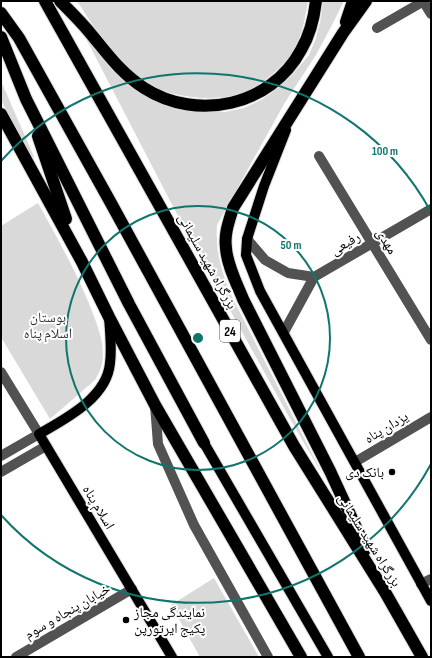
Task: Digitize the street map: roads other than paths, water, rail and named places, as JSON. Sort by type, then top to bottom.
[{"type":"highway","name":"بزرگراه شهید سلیمانی","points":[[45,1],[294,446],[385,592],[422,657]]},
{"type":"highway","points":[[60,1],[86,28],[115,65],[129,78],[145,89],[181,103],[201,106],[219,106],[252,96],[268,87],[280,77],[301,51],[309,33],[316,1]]},
{"type":"highway","points":[[343,33],[352,1]]},
{"type":"highway","points":[[366,1],[343,33],[233,208],[227,228],[226,249],[233,275],[243,299],[330,471],[385,592]]},
{"type":"highway","points":[[1,13],[19,38],[112,205],[359,657]]},
{"type":"highway","points":[[1,37],[26,99],[56,194],[82,262]]},
{"type":"highway","points":[[26,99],[129,304],[204,443]]},
{"type":"highway","points":[[1,114],[82,262],[155,405],[301,657]]},
{"type":"main road","name":"بزرگراه شهید سلیمانی","points":[[293,114],[264,186],[247,239],[246,255],[260,291],[431,600]]},
{"type":"main road","points":[[39,434],[69,416],[86,403],[99,390],[106,379],[110,364],[109,317]]},
{"type":"main road","name":"اسلام پناه","points":[[39,434],[172,657]]},
{"type":"main road","points":[[204,443],[328,657]]},
{"type":"street","points":[[377,28],[424,1],[431,14]]},
{"type":"street","name":"مهدی","points":[[319,156],[431,340]]},
{"type":"street","name":"رفیعی","points":[[314,277],[431,209]]},
{"type":"street","points":[[247,239],[264,260],[288,273],[314,277],[284,332]]},
{"type":"street","name":"اسلام پناه","points":[[1,372],[39,434]]},
{"type":"street","points":[[155,405],[158,444],[191,518],[268,657]]},
{"type":"street","name":"یزدان پناه","points":[[355,462],[431,417]]},
{"type":"street","points":[[1,456],[39,434]]},
{"type":"street","points":[[1,472],[46,446]]},
{"type":"street","points":[[421,584],[431,579]]},
{"type":"street","name":"خیابان پنجاه و سوم","points":[[19,656],[132,589]]},
{"type":"place","name":"بانک دی","points":[[392,472]]},
{"type":"place","name":"نمایندگی مجاز پکیج ایرتورپن","points":[[126,620]]},
{"type":"park label","name":"بوستان اسلام پناه","points":[[48,326]]}]
